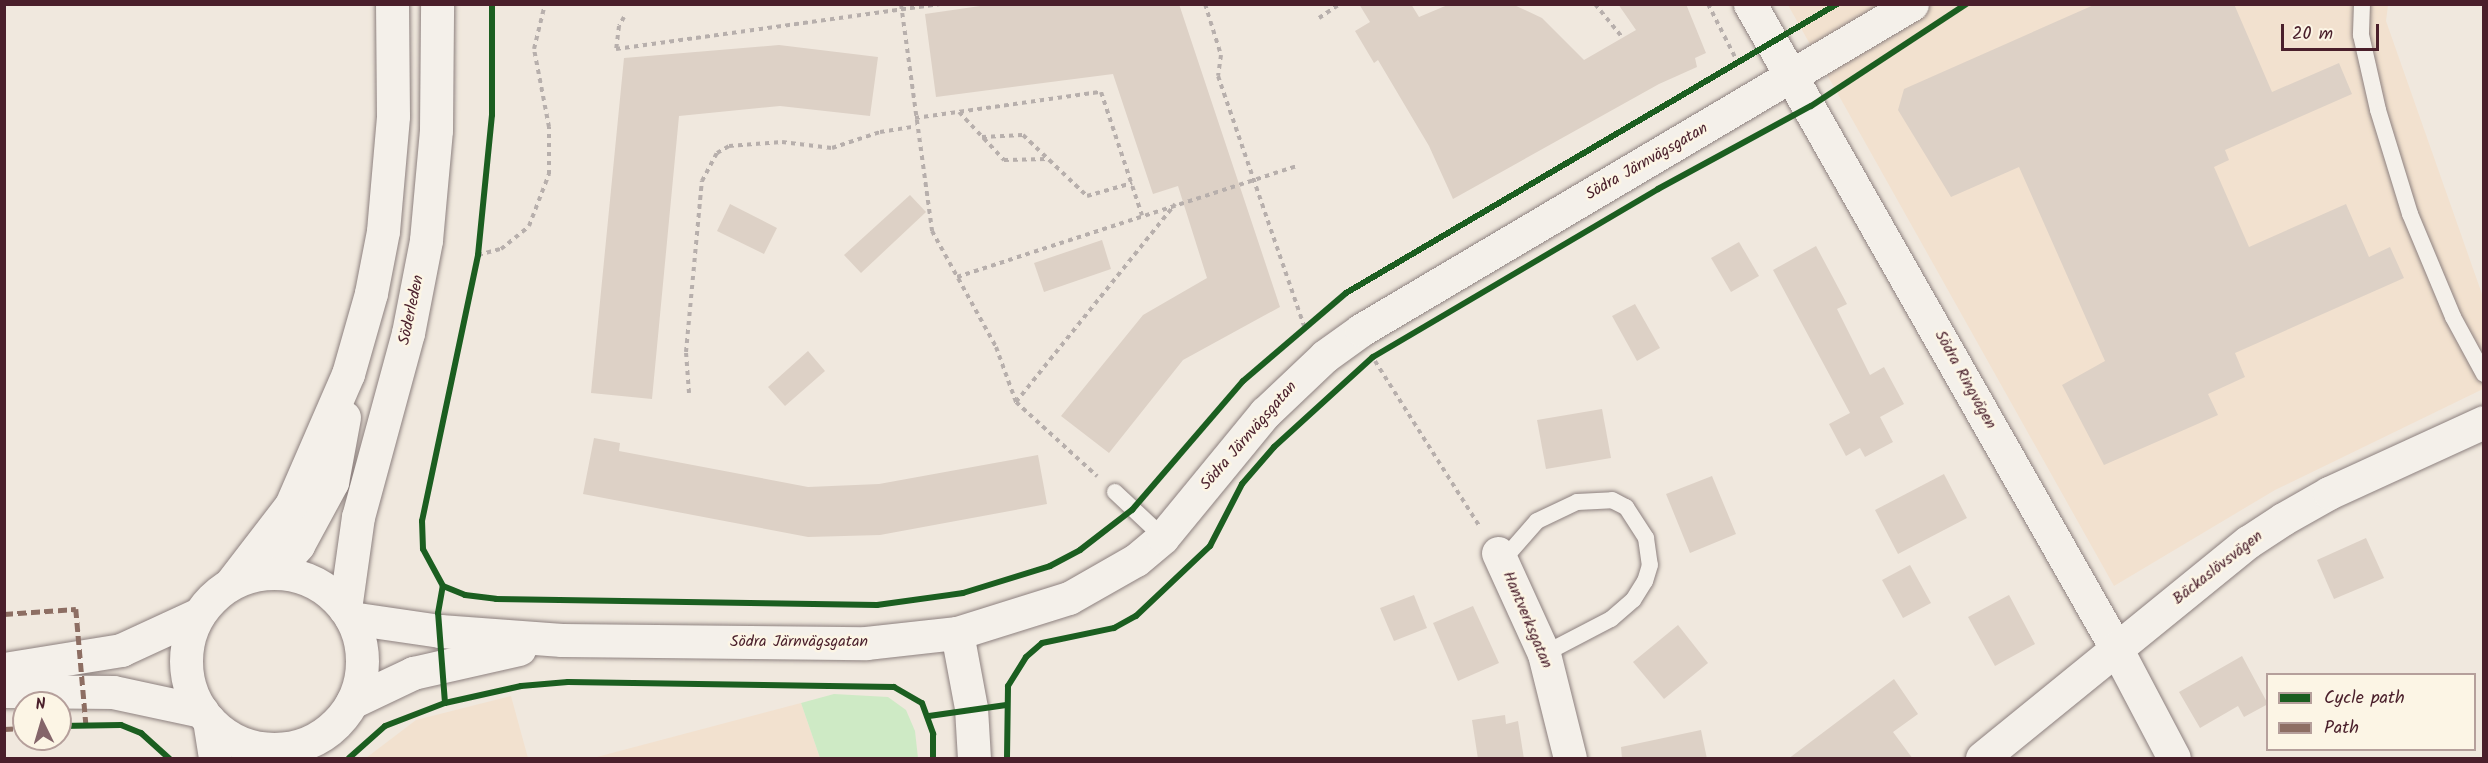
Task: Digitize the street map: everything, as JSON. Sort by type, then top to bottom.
[{"type":"street","points":[[231,584],[291,505],[348,374],[371,293],[383,231],[393,116],[392,4]]},
{"type":"street","name":"Söderleden","points":[[205,715],[222,732],[253,746],[300,749],[352,702],[362,669],[362,651],[348,613],[358,518],[408,333],[426,240],[436,130],[437,4]]},
{"type":"street","name":"Södra Ringvägen","points":[[1750,4],[2116,648],[2174,759]]},
{"type":"street","name":"Södra Järnvägsgatan","points":[[348,613],[440,631],[562,640],[866,643],[957,633],[1069,598],[1136,560],[1163,537],[1265,413],[1325,356],[1417,295],[1912,4]]},
{"type":"street","points":[[274,572],[297,545],[332,482],[343,431],[348,374]]},
{"type":"street","name":"Bäckaslövsvägen","points":[[1982,759],[2116,648],[2283,519],[2329,493],[2484,422]]},
{"type":"street","name":"Hantverksgatan","points":[[1500,557],[1544,654],[1570,759]]},
{"type":"street","points":[[215,759],[205,715],[187,673],[190,632],[199,614],[213,596],[231,584],[274,572],[314,582],[348,613]]},
{"type":"street","points":[[4,669],[121,650],[199,614]]},
{"type":"street","points":[[957,633],[971,708],[974,759]]},
{"type":"street","name":"Södra Järnvägsgatan","points":[[352,702],[394,681],[444,663],[562,640]]},
{"type":"street","points":[[4,692],[113,692],[205,715]]},
{"type":"lane","points":[[2362,4],[2361,35],[2378,110],[2410,214],[2453,317],[2484,374]]},
{"type":"lane","points":[[1115,492],[1163,537]]},
{"type":"lane","points":[[1500,557],[1537,521],[1577,502],[1612,500],[1626,507],[1646,538],[1650,565],[1645,581],[1633,600],[1611,619],[1544,654]]},
{"type":"path","points":[[478,255],[501,249],[529,226],[546,183],[550,137],[534,49],[545,4]]},
{"type":"path","points":[[901,4],[932,231],[996,347],[1016,402],[1115,492]]},
{"type":"path","points":[[624,17],[619,26],[616,49],[942,4]]},
{"type":"path","points":[[1205,4],[1221,54],[1218,76],[1304,326]]},
{"type":"path","points":[[1318,18],[1340,4]]},
{"type":"path","points":[[1595,4],[1622,37]]},
{"type":"path","points":[[1708,4],[1738,63]]},
{"type":"path","points":[[915,118],[1101,92],[1142,215]]},
{"type":"path","points":[[958,112],[1004,160],[1047,159]]},
{"type":"path","points":[[690,393],[686,352],[702,181],[717,153],[729,146],[782,142],[832,148],[880,132],[916,126]]},
{"type":"path","points":[[982,137],[1023,135],[1087,196],[1132,183]]},
{"type":"path","points":[[957,277],[1176,203],[1297,166]]},
{"type":"path","points":[[1016,402],[1176,203]]},
{"type":"path","points":[[1373,357],[1500,557]]},
{"type":"shaded area","points":[[1788,5],[2388,5],[2386,21],[2483,297],[2483,389],[2275,490],[2114,586]]},
{"type":"shaded area","points":[[511,696],[528,758],[366,758],[416,720]]},
{"type":"shaded area","points":[[801,703],[820,758],[593,758]]},
{"type":"green space","points":[[834,694],[888,697],[906,710],[915,731],[918,758],[820,758],[801,703]]},
{"type":"building","points":[[994,4],[1179,4],[1280,307],[1183,360],[1109,453],[1061,416],[1143,315],[1207,278],[1178,186],[1153,194],[1113,74],[936,97],[925,14]]},
{"type":"building","points":[[1359,4],[1411,4],[1419,17],[1450,4],[1512,4],[1542,18],[1584,60],[1636,30],[1618,4],[1686,4],[1706,53],[1695,58],[1697,67],[1659,84],[1453,199],[1429,146],[1378,60],[1374,63],[1355,31],[1370,22]]},
{"type":"building","points":[[2096,4],[2234,4],[2272,92],[2339,63],[2352,94],[2225,150],[2229,160],[2214,167],[2249,247],[2346,204],[2369,257],[2390,247],[2404,278],[2235,353],[2245,377],[2208,394],[2218,415],[2104,465],[2062,385],[2105,361],[2019,167],[1951,197],[1898,110],[1904,89]]},
{"type":"building","points":[[779,45],[878,57],[870,116],[780,106],[679,116],[652,399],[591,393],[624,58]]},
{"type":"building","points":[[910,195],[926,212],[861,273],[844,255]]},
{"type":"building","points":[[730,204],[777,228],[764,254],[717,231]]},
{"type":"building","points":[[1102,240],[1111,269],[1044,292],[1034,263]]},
{"type":"building","points":[[1739,242],[1759,276],[1731,292],[1711,258]]},
{"type":"building","points":[[1816,246],[1847,304],[1837,309],[1870,375],[1884,367],[1904,404],[1880,417],[1893,442],[1865,457],[1860,448],[1846,456],[1829,424],[1850,413],[1773,270]]},
{"type":"building","points":[[1635,304],[1660,348],[1637,361],[1612,316]]},
{"type":"building","points":[[808,351],[825,371],[785,406],[768,387]]},
{"type":"building","points":[[1602,409],[1611,458],[1546,469],[1537,420]]},
{"type":"building","points":[[594,438],[620,443],[619,451],[808,487],[879,484],[1038,455],[1047,504],[880,535],[808,537],[583,494]]},
{"type":"building","points":[[1944,474],[1967,518],[1898,554],[1875,510]]},
{"type":"building","points":[[1712,476],[1736,534],[1690,553],[1666,494]]},
{"type":"building","points":[[2366,538],[2384,578],[2334,599],[2317,560]]},
{"type":"building","points":[[1910,565],[1931,603],[1903,618],[1882,580]]},
{"type":"building","points":[[1414,595],[1427,628],[1394,641],[1380,608]]},
{"type":"building","points":[[2009,595],[2035,644],[1995,666],[1968,617]]},
{"type":"building","points":[[1473,606],[1499,663],[1458,681],[1433,623]]},
{"type":"building","points":[[1678,625],[1708,663],[1664,699],[1633,662]]},
{"type":"building","points":[[2242,656],[2266,700],[2266,705],[2244,717],[2238,706],[2200,728],[2179,692]]},
{"type":"building","points":[[1894,679],[1918,714],[1893,732],[1913,759],[1788,759]]},
{"type":"building","points":[[1505,715],[1506,724],[1518,721],[1524,759],[1478,759],[1472,720]]},
{"type":"building","points":[[1701,730],[1707,759],[1622,759],[1621,747]]},
{"type":"marked path","points":[[4,614],[76,609],[86,724]]},
{"type":"marked path","points":[[4,729],[12,729]]},
{"type":"cycle path","points":[[349,758],[385,726],[445,703],[438,613],[443,586],[423,549],[422,521],[478,255],[492,115],[492,4]]},
{"type":"cycle path","points":[[443,586],[465,595],[496,599],[877,605],[963,593],[1050,566],[1080,550],[1132,510],[1243,381],[1346,293],[1837,4]]},
{"type":"cycle path","points":[[1007,758],[1008,686],[1026,657],[1042,643],[1114,628],[1136,616],[1210,546],[1242,484],[1274,447],[1373,357],[1658,189],[1811,106],[1966,4]]},
{"type":"cycle path","points":[[445,703],[521,686],[568,682],[894,687],[922,703],[933,734],[933,758]]},
{"type":"cycle path","points":[[929,716],[1006,705]]},
{"type":"cycle path","points":[[72,726],[121,725],[141,733],[169,758]]}]
